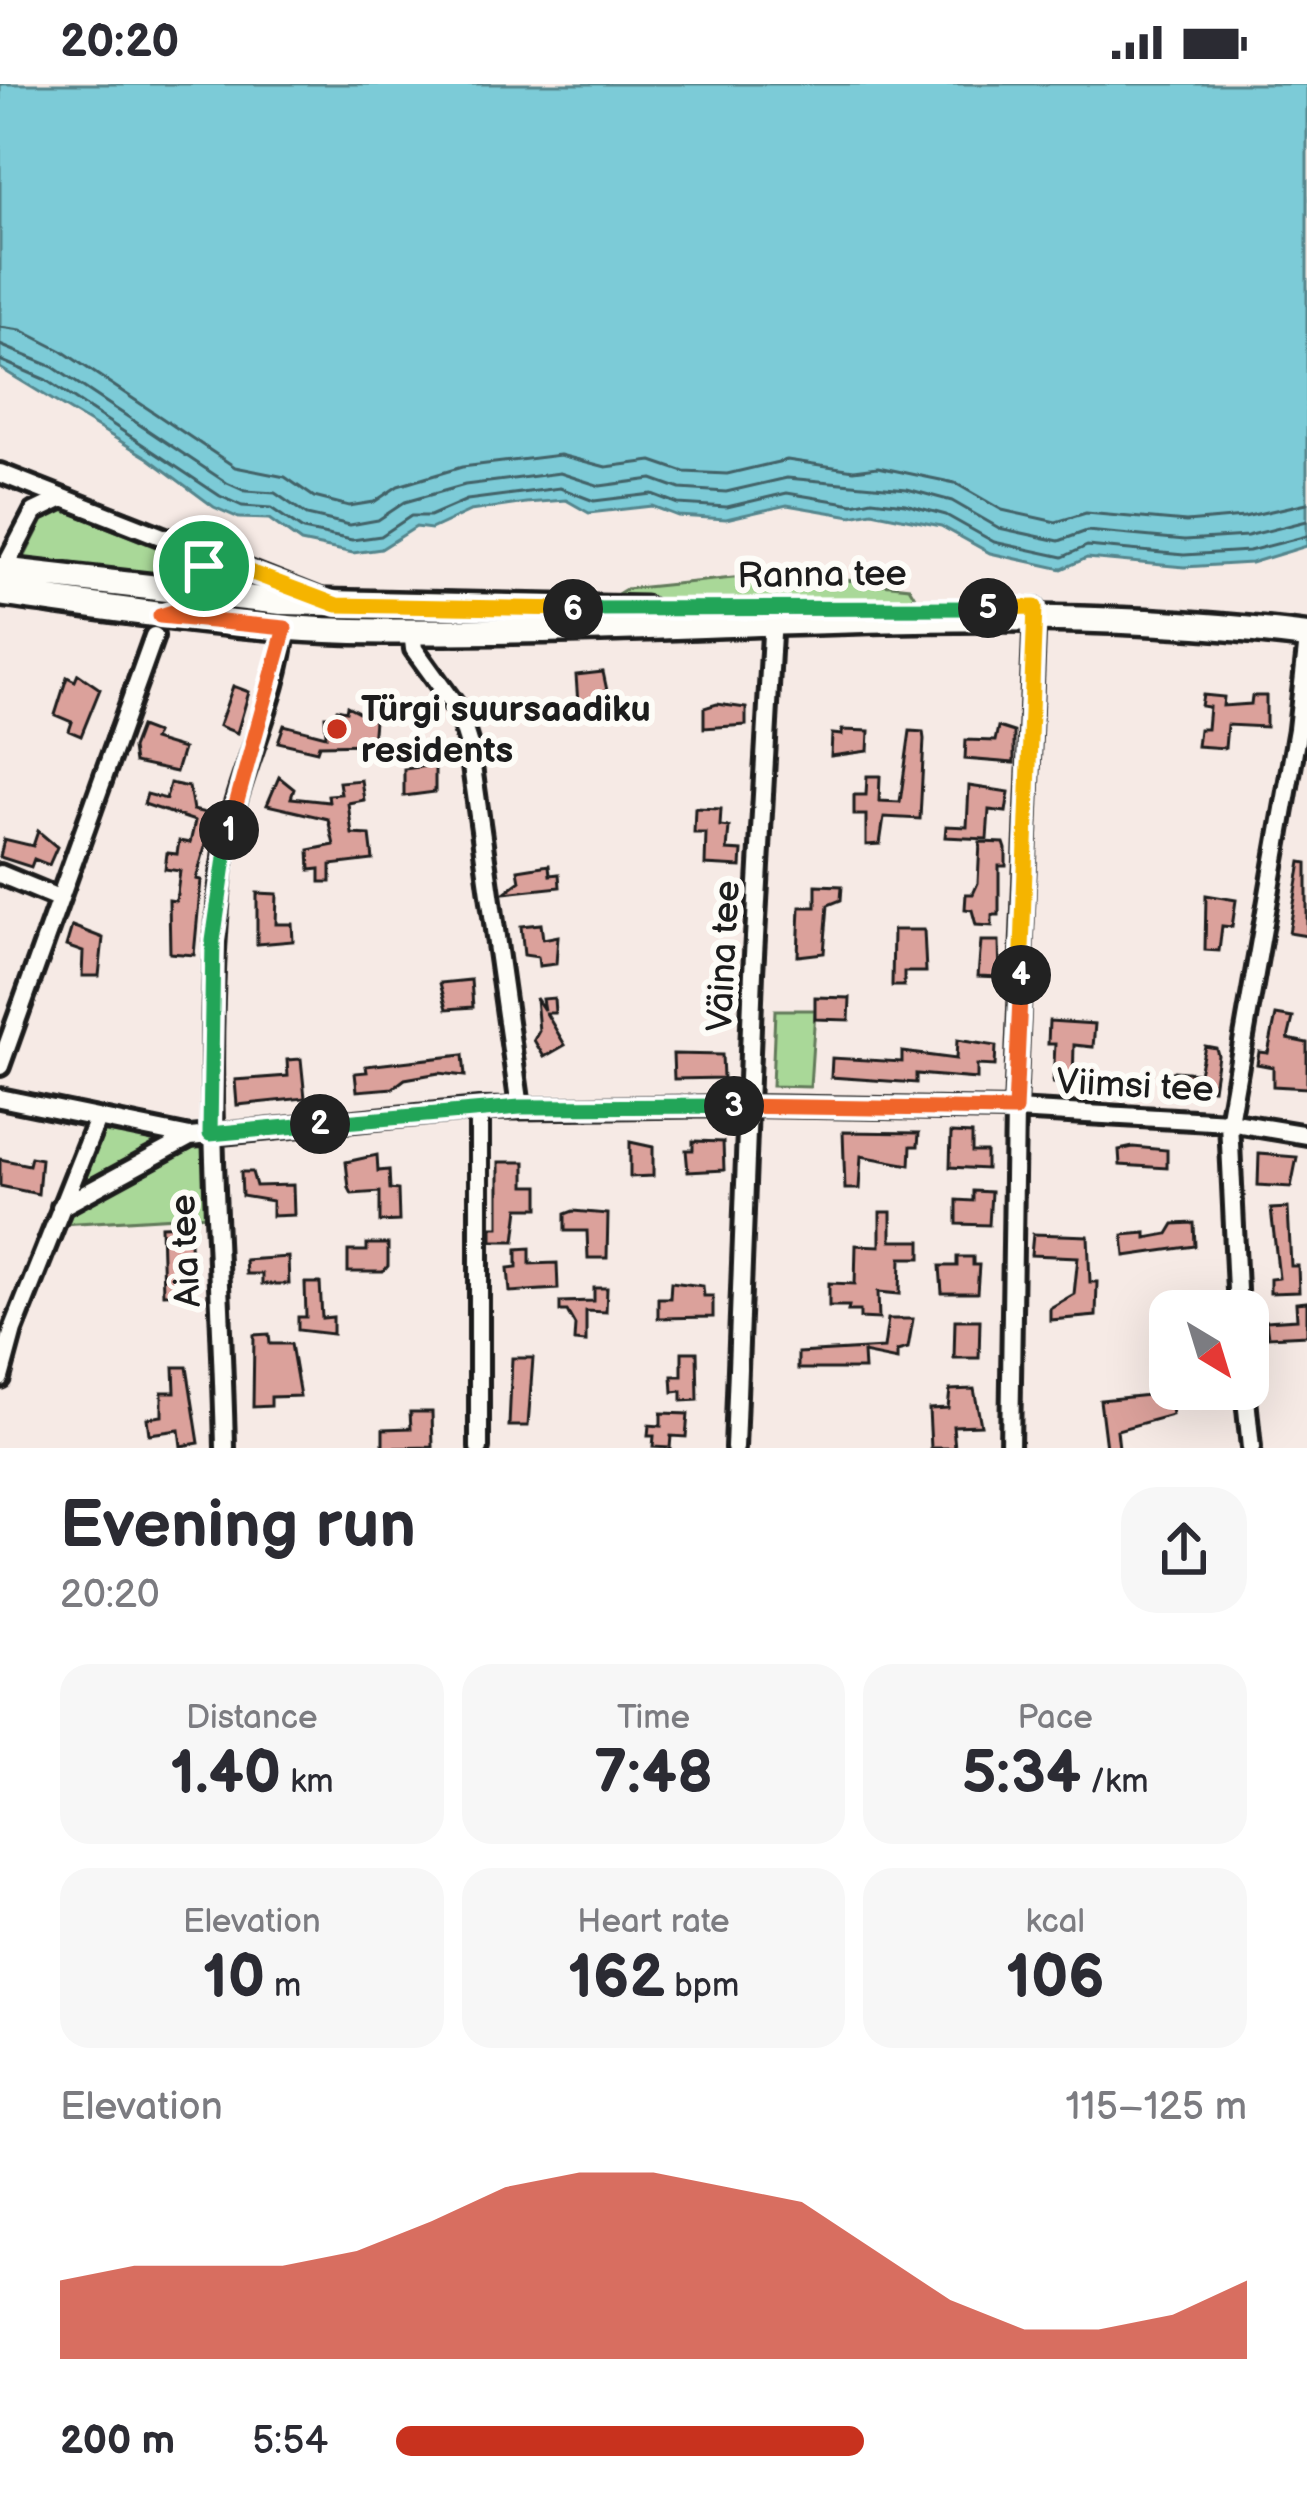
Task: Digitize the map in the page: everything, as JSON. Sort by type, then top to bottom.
[{"type":"main road","points":[[1,578],[337,605],[411,620]]},
{"type":"main road","points":[[1,578],[157,626],[285,628],[411,620]]},
{"type":"main road","name":"Ranna tee","points":[[411,620],[1035,614],[1307,622]]},
{"type":"main road","name":"Ranna tee","points":[[1035,614],[1307,636]]},
{"type":"street","points":[[8,477],[337,605]]},
{"type":"street","points":[[8,477],[34,512]]},
{"type":"street","points":[[1,578],[34,512],[63,498]]},
{"type":"street","points":[[0,1066],[157,626],[205,594],[209,579],[191,550]]},
{"type":"street","points":[[1010,1448],[1015,1110],[1035,614]]},
{"type":"street","name":"Väina tee","points":[[735,1448],[773,617]]},
{"type":"street","points":[[411,620],[414,649],[449,694],[469,745],[520,1107]]},
{"type":"street","name":"Aia tee","points":[[225,1448],[210,1134],[213,941],[223,850],[285,628]]},
{"type":"street","points":[[1237,1290],[1229,1122],[1298,730],[1307,648]]},
{"type":"street","points":[[0,874],[58,898]]},
{"type":"street","name":"Viimsi tee","points":[[0,1098],[190,1136],[479,1109],[749,1106],[1015,1110],[1229,1122],[1307,1135]]},
{"type":"street","points":[[479,1109],[479,1448]]},
{"type":"street","points":[[0,1378],[60,1208],[97,1120]]},
{"type":"street","points":[[60,1208],[190,1136]]},
{"type":"street","points":[[1247,1410],[1251,1448]]},
{"type":"green space","points":[[62,509],[193,562],[201,585],[22,562],[45,516]]},
{"type":"green space","points":[[782,573],[909,587],[915,597],[909,602],[608,600],[626,589]]},
{"type":"green space","points":[[775,1010],[815,1010],[810,1087],[772,1086]]},
{"type":"green space","points":[[103,1132],[202,1145],[208,1215],[60,1224]]},
{"type":"water","points":[[0,84],[1307,84],[1307,546],[1251,563],[1184,567],[1087,558],[1062,569],[990,553],[941,526],[872,512],[851,516],[787,505],[726,519],[678,516],[652,506],[589,513],[566,500],[470,511],[431,529],[416,527],[381,549],[353,553],[301,542],[269,519],[239,518],[214,507],[148,458],[0,368]]},
{"type":"building","points":[[603,672],[609,700],[578,704],[576,675]]},
{"type":"building","points":[[78,674],[100,689],[81,736],[69,731],[72,722],[55,715],[67,677],[75,681]]},
{"type":"building","points":[[233,686],[249,692],[237,733],[219,726]]},
{"type":"building","points":[[1203,695],[1224,697],[1223,706],[1251,704],[1252,696],[1266,696],[1266,727],[1227,725],[1225,748],[1197,746],[1199,729],[1207,729],[1209,707],[1201,706]]},
{"type":"building","points":[[717,704],[746,708],[746,725],[704,728],[704,708]]},
{"type":"building","points":[[347,706],[374,720],[372,744],[319,745],[317,751],[278,742],[284,725],[326,736],[325,716],[335,716],[337,709],[346,711]]},
{"type":"building","points":[[140,727],[156,733],[153,740],[183,749],[176,772],[134,763],[132,748]]},
{"type":"building","points":[[998,727],[1014,732],[1014,763],[965,759],[966,740],[995,741]]},
{"type":"building","points":[[842,730],[869,731],[868,751],[831,756],[832,734],[842,735]]},
{"type":"building","points":[[910,731],[923,732],[924,739],[920,819],[884,817],[880,844],[866,845],[866,815],[854,815],[854,795],[866,795],[867,776],[880,776],[879,801],[900,802]]},
{"type":"building","points":[[435,765],[435,792],[404,796],[404,769]]},
{"type":"building","points":[[279,777],[294,789],[291,798],[329,802],[328,795],[341,794],[339,782],[361,780],[364,800],[348,803],[352,834],[370,835],[373,860],[331,865],[331,882],[320,882],[320,869],[310,870],[309,850],[334,845],[328,819],[267,805]]},
{"type":"building","points":[[170,783],[189,787],[193,810],[214,815],[196,879],[201,880],[194,955],[170,953],[169,900],[176,901],[180,871],[165,869],[167,853],[177,854],[179,841],[190,843],[195,821],[144,804],[147,794],[166,799]]},
{"type":"building","points":[[969,786],[1009,792],[1006,812],[989,810],[987,839],[945,837],[946,826],[967,827]]},
{"type":"building","points":[[695,808],[721,809],[720,826],[729,827],[727,850],[742,851],[741,867],[705,865],[706,833],[694,833]]},
{"type":"building","points":[[38,831],[57,847],[49,865],[34,859],[31,867],[0,857],[4,839],[33,846]]},
{"type":"building","points":[[980,842],[1004,843],[1006,849],[1006,866],[999,866],[999,915],[992,915],[992,926],[976,925],[972,910],[965,909],[966,894],[973,894],[978,883]]},
{"type":"building","points":[[1301,862],[1307,863],[1307,936],[1289,933]]},
{"type":"building","points":[[549,865],[550,875],[559,874],[560,887],[504,893],[520,881],[518,870]]},
{"type":"building","points":[[816,885],[842,886],[841,900],[828,905],[824,953],[798,956],[800,907],[816,907]]},
{"type":"building","points":[[257,893],[277,894],[276,924],[292,924],[293,941],[257,944]]},
{"type":"building","points":[[1206,895],[1236,900],[1232,927],[1222,926],[1219,951],[1205,950]]},
{"type":"building","points":[[541,924],[543,939],[558,936],[556,964],[539,966],[538,957],[524,955],[521,926]]},
{"type":"building","points":[[72,926],[103,938],[99,976],[82,976],[83,952],[66,946]]},
{"type":"building","points":[[893,930],[924,930],[926,972],[904,972],[904,986],[892,986]]},
{"type":"building","points":[[981,941],[999,941],[1000,977],[978,976]]},
{"type":"building","points":[[471,980],[473,1007],[447,1009],[440,983]]},
{"type":"building","points":[[815,997],[850,998],[849,1020],[815,1019]]},
{"type":"building","points":[[536,998],[544,1010],[542,999],[554,998],[555,1013],[546,1013],[565,1045],[544,1057],[534,1040],[539,1031]]},
{"type":"building","points":[[1276,1015],[1293,1018],[1288,1039],[1307,1043],[1307,1088],[1273,1086],[1273,1067],[1257,1064],[1259,1052],[1268,1053]]},
{"type":"building","points":[[1049,1021],[1095,1024],[1093,1047],[1074,1045],[1073,1084],[1053,1083],[1055,1044],[1048,1044]]},
{"type":"building","points":[[957,1040],[996,1046],[995,1066],[977,1065],[977,1079],[916,1074],[916,1083],[831,1077],[832,1058],[902,1062],[902,1052],[956,1059]]},
{"type":"building","points":[[1205,1046],[1216,1048],[1218,1055],[1213,1089],[1195,1087],[1194,1093],[1166,1086],[1168,1074],[1174,1071],[1199,1073]]},
{"type":"building","points":[[673,1054],[722,1055],[723,1078],[674,1079]]},
{"type":"building","points":[[463,1055],[465,1076],[439,1073],[405,1079],[393,1088],[357,1091],[355,1073],[367,1072],[366,1066]]},
{"type":"building","points":[[301,1059],[305,1098],[237,1105],[235,1080],[288,1076],[287,1060]]},
{"type":"building","points":[[843,1132],[919,1133],[918,1146],[911,1146],[910,1165],[861,1156],[859,1189],[845,1189]]},
{"type":"building","points":[[951,1133],[972,1134],[972,1152],[986,1152],[986,1169],[950,1167]]},
{"type":"building","points":[[693,1141],[723,1142],[724,1170],[688,1172],[686,1150],[693,1150]]},
{"type":"building","points":[[630,1142],[653,1147],[653,1176],[630,1177]]},
{"type":"building","points":[[1119,1150],[1167,1150],[1167,1168],[1120,1165]]},
{"type":"building","points":[[1259,1154],[1297,1157],[1291,1187],[1258,1185]]},
{"type":"building","points":[[377,1155],[378,1171],[389,1170],[390,1189],[398,1190],[399,1221],[380,1222],[380,1192],[352,1194],[349,1188],[346,1162]]},
{"type":"building","points":[[31,1157],[41,1159],[38,1194],[0,1186],[0,1159],[29,1165]]},
{"type":"building","points":[[499,1162],[525,1162],[525,1186],[539,1186],[539,1208],[519,1208],[515,1241],[492,1241],[492,1227],[499,1227]]},
{"type":"building","points":[[241,1172],[252,1172],[256,1186],[293,1185],[294,1215],[272,1216],[272,1201],[242,1196]]},
{"type":"building","points":[[973,1191],[991,1192],[989,1225],[957,1224],[957,1200],[973,1201]]},
{"type":"building","points":[[1288,1208],[1291,1266],[1298,1266],[1299,1292],[1270,1293],[1270,1279],[1279,1278],[1271,1209]]},
{"type":"building","points":[[880,1212],[891,1212],[891,1241],[921,1241],[921,1258],[901,1258],[900,1294],[878,1292],[879,1319],[860,1318],[860,1311],[848,1311],[849,1306],[829,1306],[829,1283],[855,1284],[856,1245],[880,1246]]},
{"type":"building","points":[[565,1214],[608,1214],[607,1258],[588,1258],[587,1231],[565,1231]]},
{"type":"building","points":[[1194,1223],[1195,1246],[1125,1256],[1123,1235],[1146,1233],[1146,1238],[1168,1234],[1174,1224]]},
{"type":"building","points":[[189,1225],[193,1293],[163,1294],[161,1226]]},
{"type":"building","points":[[1033,1234],[1088,1236],[1090,1282],[1097,1282],[1096,1316],[1050,1320],[1050,1308],[1074,1294],[1078,1257],[1031,1255]]},
{"type":"building","points":[[367,1244],[388,1244],[388,1266],[383,1272],[348,1272],[348,1251],[367,1251]]},
{"type":"building","points":[[530,1248],[530,1264],[557,1263],[558,1289],[510,1292],[508,1268],[517,1267],[517,1249]]},
{"type":"building","points":[[288,1257],[289,1284],[262,1284],[262,1274],[246,1274],[245,1260]]},
{"type":"building","points":[[957,1257],[973,1257],[973,1265],[979,1265],[977,1293],[942,1293],[940,1266],[957,1266]]},
{"type":"building","points":[[671,1282],[703,1286],[704,1296],[713,1296],[713,1317],[658,1318],[658,1298],[670,1298]]},
{"type":"building","points":[[305,1283],[320,1283],[322,1318],[333,1317],[333,1334],[298,1330],[298,1317],[306,1317]]},
{"type":"building","points":[[594,1288],[607,1288],[606,1312],[586,1311],[586,1342],[574,1341],[575,1325],[567,1311],[560,1311],[560,1302],[594,1301]]},
{"type":"building","points":[[1307,1302],[1307,1335],[1269,1337],[1269,1321],[1297,1319],[1296,1303]]},
{"type":"building","points":[[888,1319],[913,1319],[908,1348],[897,1351],[897,1360],[863,1353],[864,1369],[798,1369],[798,1353],[884,1348]]},
{"type":"building","points":[[955,1320],[980,1320],[979,1358],[954,1358]]},
{"type":"building","points":[[269,1334],[270,1344],[291,1344],[300,1396],[271,1397],[271,1406],[253,1407],[254,1335]]},
{"type":"building","points":[[682,1352],[697,1352],[698,1400],[682,1401],[682,1391],[673,1392],[672,1376],[682,1376]]},
{"type":"building","points":[[512,1358],[533,1358],[528,1426],[509,1426]]},
{"type":"building","points":[[174,1367],[187,1367],[199,1443],[181,1446],[179,1430],[149,1434],[147,1418],[162,1416],[162,1392],[175,1392]]},
{"type":"building","points":[[974,1389],[981,1425],[953,1426],[955,1448],[931,1448],[929,1409],[948,1408],[950,1390]]},
{"type":"building","points":[[1149,1395],[1149,1410],[1171,1410],[1172,1415],[1117,1430],[1119,1448],[1106,1448],[1100,1400]]},
{"type":"building","points":[[410,1412],[432,1412],[433,1447],[383,1448],[383,1429],[411,1428]]},
{"type":"building","points":[[661,1413],[688,1414],[686,1437],[671,1436],[670,1448],[653,1447],[654,1436],[648,1436],[649,1425],[661,1426]]},
{"type":"place","name":"Türgi suursaadiku residents","points":[[337,729]]},
{"type":"route","points":[[191,550],[337,605],[773,611],[1035,607],[1015,1110],[520,1107],[210,1134],[213,941],[223,850],[285,628],[160,616],[191,606],[205,594],[209,579],[204,566],[191,550]]}]
